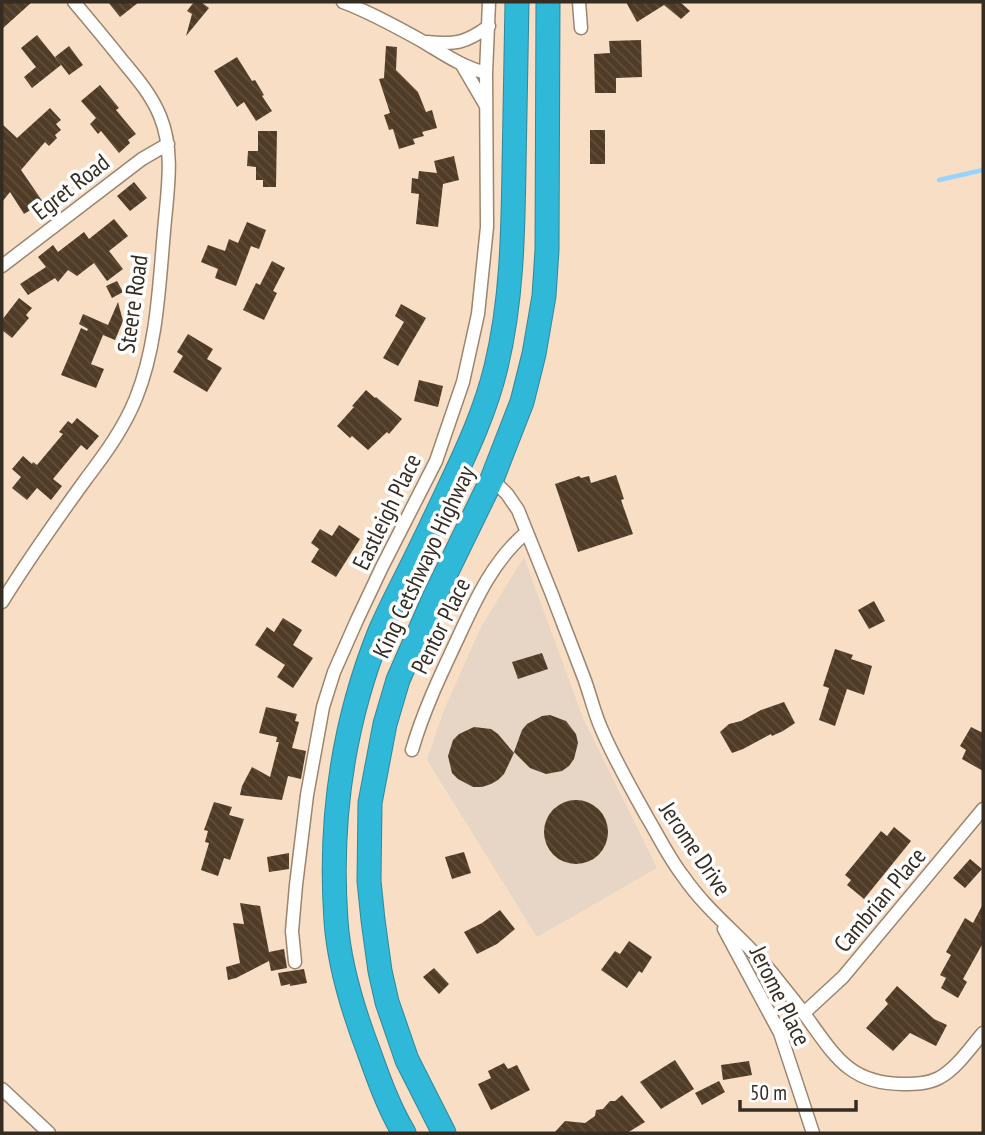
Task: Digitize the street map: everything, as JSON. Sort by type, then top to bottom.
[{"type":"highway","name":"King Cetshwayo Highway","points":[[404,1133],[375,1071],[358,1023],[336,922],[339,785],[363,677],[381,629],[471,441],[496,367],[510,283],[517,2]]},
{"type":"highway","name":"King Cetshwayo Highway","points":[[444,1133],[407,1060],[387,1002],[380,971],[369,881],[370,803],[385,724],[398,680],[492,478],[522,402],[534,354],[544,296],[548,238],[548,2]]},
{"type":"street","name":"Steere Road","points":[[2,602],[105,456],[122,426],[136,398],[149,351],[158,302],[168,175],[168,144],[162,118],[149,94],[74,2]]},
{"type":"street","points":[[343,2],[359,8],[462,65],[486,73]]},
{"type":"street","name":"Eastleigh Place","points":[[295,962],[292,931],[296,885],[307,795],[324,707],[334,673],[382,567],[436,461],[463,382],[478,314],[487,228],[486,73],[489,2]]},
{"type":"street","points":[[579,2],[581,28]]},
{"type":"street","points":[[423,42],[459,43],[489,26]]},
{"type":"street","points":[[462,65],[487,107]]},
{"type":"street","name":"Egret Road","points":[[2,266],[142,159],[168,144]]},
{"type":"street","name":"Jerome Drive","points":[[492,478],[518,510],[600,726],[623,774],[681,874],[697,896],[755,952],[836,1056],[852,1072],[868,1079],[887,1084],[930,1082],[952,1068],[983,1033]]},
{"type":"street","name":"Pentor Place","points":[[412,750],[432,693],[485,584],[503,555],[527,532]]},
{"type":"street","name":"Cambrian Place","points":[[804,1013],[844,977],[983,809]]},
{"type":"street","name":"Jerome Place","points":[[719,919],[780,1033],[813,1133]]},
{"type":"street","points":[[2,1089],[49,1133]]},
{"type":"shaded area","points":[[524,557],[583,718],[657,868],[537,937],[427,760],[444,710],[481,627]]},
{"type":"building","points":[[2,2],[32,2],[2,29]]},
{"type":"building","points":[[108,2],[139,2],[120,17]]},
{"type":"building","points":[[194,2],[201,2],[209,8],[186,36],[192,14],[187,11]]},
{"type":"building","points":[[626,2],[680,2],[690,11],[681,19],[664,5],[637,22]]},
{"type":"building","points":[[37,35],[61,65],[32,88],[24,77],[36,67],[21,48]]},
{"type":"building","points":[[641,40],[642,77],[616,78],[616,93],[595,93],[594,54],[610,53],[609,41]]},
{"type":"building","points":[[69,46],[83,65],[69,75],[55,57]]},
{"type":"building","points":[[386,46],[397,47],[396,70],[418,92],[426,112],[432,110],[437,128],[422,132],[424,136],[413,139],[415,144],[399,149],[393,129],[389,130],[384,115],[390,113],[379,79],[384,78]]},
{"type":"building","points":[[237,57],[252,81],[255,80],[272,111],[256,121],[244,102],[237,107],[214,71]]},
{"type":"building","points":[[100,85],[136,134],[119,153],[101,131],[98,134],[90,124],[96,118],[81,101]]},
{"type":"building","points":[[50,108],[61,120],[56,124],[61,130],[49,146],[45,142],[21,170],[43,202],[24,214],[10,192],[2,202],[2,124],[17,138]]},
{"type":"building","points":[[590,130],[605,130],[605,164],[590,164]]},
{"type":"building","points":[[258,131],[277,131],[276,187],[263,187],[263,180],[256,180],[256,167],[247,166],[248,151],[258,151]]},
{"type":"building","points":[[454,156],[459,180],[443,184],[438,227],[416,224],[419,194],[411,193],[412,178],[418,179],[419,171],[437,173],[434,161]]},
{"type":"building","points":[[134,182],[147,198],[130,211],[117,196]]},
{"type":"building","points":[[114,219],[128,236],[109,251],[123,269],[107,281],[94,263],[77,276],[68,270],[58,282],[55,278],[28,295],[20,284],[46,267],[38,257],[53,245],[58,252],[84,232],[89,239]]},
{"type":"building","points":[[247,222],[266,230],[259,249],[251,246],[236,286],[215,278],[218,269],[201,262],[208,245],[225,251],[229,239],[238,243]]},
{"type":"building","points":[[272,261],[285,268],[273,291],[277,293],[264,320],[243,310],[256,283],[260,285]]},
{"type":"building","points":[[117,281],[123,292],[112,298],[106,286]]},
{"type":"building","points":[[19,298],[32,308],[26,315],[29,318],[12,338],[2,330],[2,320]]},
{"type":"building","points":[[118,302],[123,321],[115,340],[103,335],[91,364],[104,369],[96,388],[61,375],[81,328],[87,331],[88,329],[79,324],[83,314],[108,325]]},
{"type":"building","points":[[401,304],[426,318],[398,366],[383,358],[404,322],[395,316]]},
{"type":"building","points":[[188,334],[213,349],[207,359],[222,368],[207,392],[173,372],[183,356],[177,352]]},
{"type":"building","points":[[419,380],[443,386],[438,407],[414,401]]},
{"type":"building","points":[[366,390],[402,419],[389,434],[387,432],[368,450],[337,426]]},
{"type":"building","points":[[77,418],[99,436],[87,450],[81,445],[53,479],[62,486],[51,500],[37,488],[27,500],[12,488],[21,477],[12,469],[23,456],[37,465],[63,434],[59,432],[68,421],[72,424]]},
{"type":"building","points":[[616,475],[624,499],[621,500],[633,534],[578,552],[555,484],[579,476],[589,476],[591,483]]},
{"type":"building","points":[[339,525],[360,539],[336,577],[311,562],[319,549],[311,543],[320,529],[332,536]]},
{"type":"building","points":[[874,601],[885,621],[869,629],[858,610]]},
{"type":"building","points":[[283,618],[302,630],[293,645],[313,658],[293,688],[277,677],[285,665],[255,645],[267,627],[274,632]]},
{"type":"building","points":[[835,649],[853,655],[851,659],[872,666],[864,695],[847,689],[835,726],[819,720],[829,688],[823,686]]},
{"type":"building","points":[[542,653],[548,669],[518,679],[512,662]]},
{"type":"building","points":[[784,702],[795,723],[732,753],[720,732],[729,724]]},
{"type":"building","points":[[266,707],[297,714],[295,721],[299,722],[292,748],[306,751],[301,779],[288,776],[282,800],[240,795],[252,767],[270,777],[279,742],[276,742],[277,737],[259,733]]},
{"type":"building","points":[[550,715],[566,721],[576,734],[578,743],[574,759],[569,766],[562,771],[546,774],[530,768],[514,752],[527,724]]},
{"type":"building","points":[[474,727],[491,729],[514,753],[504,774],[498,780],[482,787],[473,787],[458,779],[452,773],[448,756],[453,740]]},
{"type":"building","points":[[971,727],[983,733],[983,771],[962,759],[966,750],[960,746]]},
{"type":"building","points":[[576,800],[594,806],[602,814],[608,832],[602,850],[594,858],[576,864],[558,858],[550,850],[544,832],[550,814],[558,806]]},
{"type":"building","points":[[214,802],[232,807],[229,815],[244,819],[230,860],[224,858],[218,876],[201,870],[209,843],[205,842],[208,831],[204,830]]},
{"type":"building","points":[[894,827],[911,841],[864,899],[847,885],[851,880],[845,875],[881,831],[887,836]]},
{"type":"building","points":[[464,852],[471,873],[452,879],[445,857]]},
{"type":"building","points":[[289,853],[289,869],[269,872],[267,857]]},
{"type":"building","points":[[970,859],[982,869],[965,888],[953,878]]},
{"type":"building","points":[[240,903],[260,906],[269,952],[284,949],[287,968],[271,971],[269,961],[228,980],[226,967],[240,963],[233,923],[244,924]]},
{"type":"building","points":[[983,904],[983,943],[963,979],[967,982],[958,998],[941,988],[946,978],[940,975],[951,955],[946,952],[965,918],[973,923]]},
{"type":"building","points":[[500,910],[515,929],[497,944],[477,954],[464,932]]},
{"type":"building","points":[[629,941],[652,957],[642,973],[639,971],[627,988],[601,970],[615,951],[620,954]]},
{"type":"building","points":[[434,968],[449,984],[439,994],[423,977]]},
{"type":"building","points":[[304,969],[307,983],[281,986],[278,973]]},
{"type":"building","points":[[897,986],[934,1019],[947,1025],[936,1046],[910,1033],[893,1051],[866,1028],[888,1004],[885,1000]]},
{"type":"building","points":[[675,1060],[694,1089],[661,1109],[640,1082]]},
{"type":"building","points":[[749,1061],[752,1075],[723,1080],[721,1065]]},
{"type":"building","points":[[504,1063],[508,1069],[517,1065],[530,1090],[491,1110],[478,1084],[491,1078],[488,1071]]},
{"type":"building","points":[[719,1081],[725,1092],[702,1105],[695,1093]]},
{"type":"building","points":[[622,1095],[645,1122],[627,1133],[554,1133],[565,1121],[585,1123],[595,1116],[596,1110],[603,1109],[610,1101],[615,1101]]},
{"type":"waterway","points":[[939,180],[983,170]]}]
